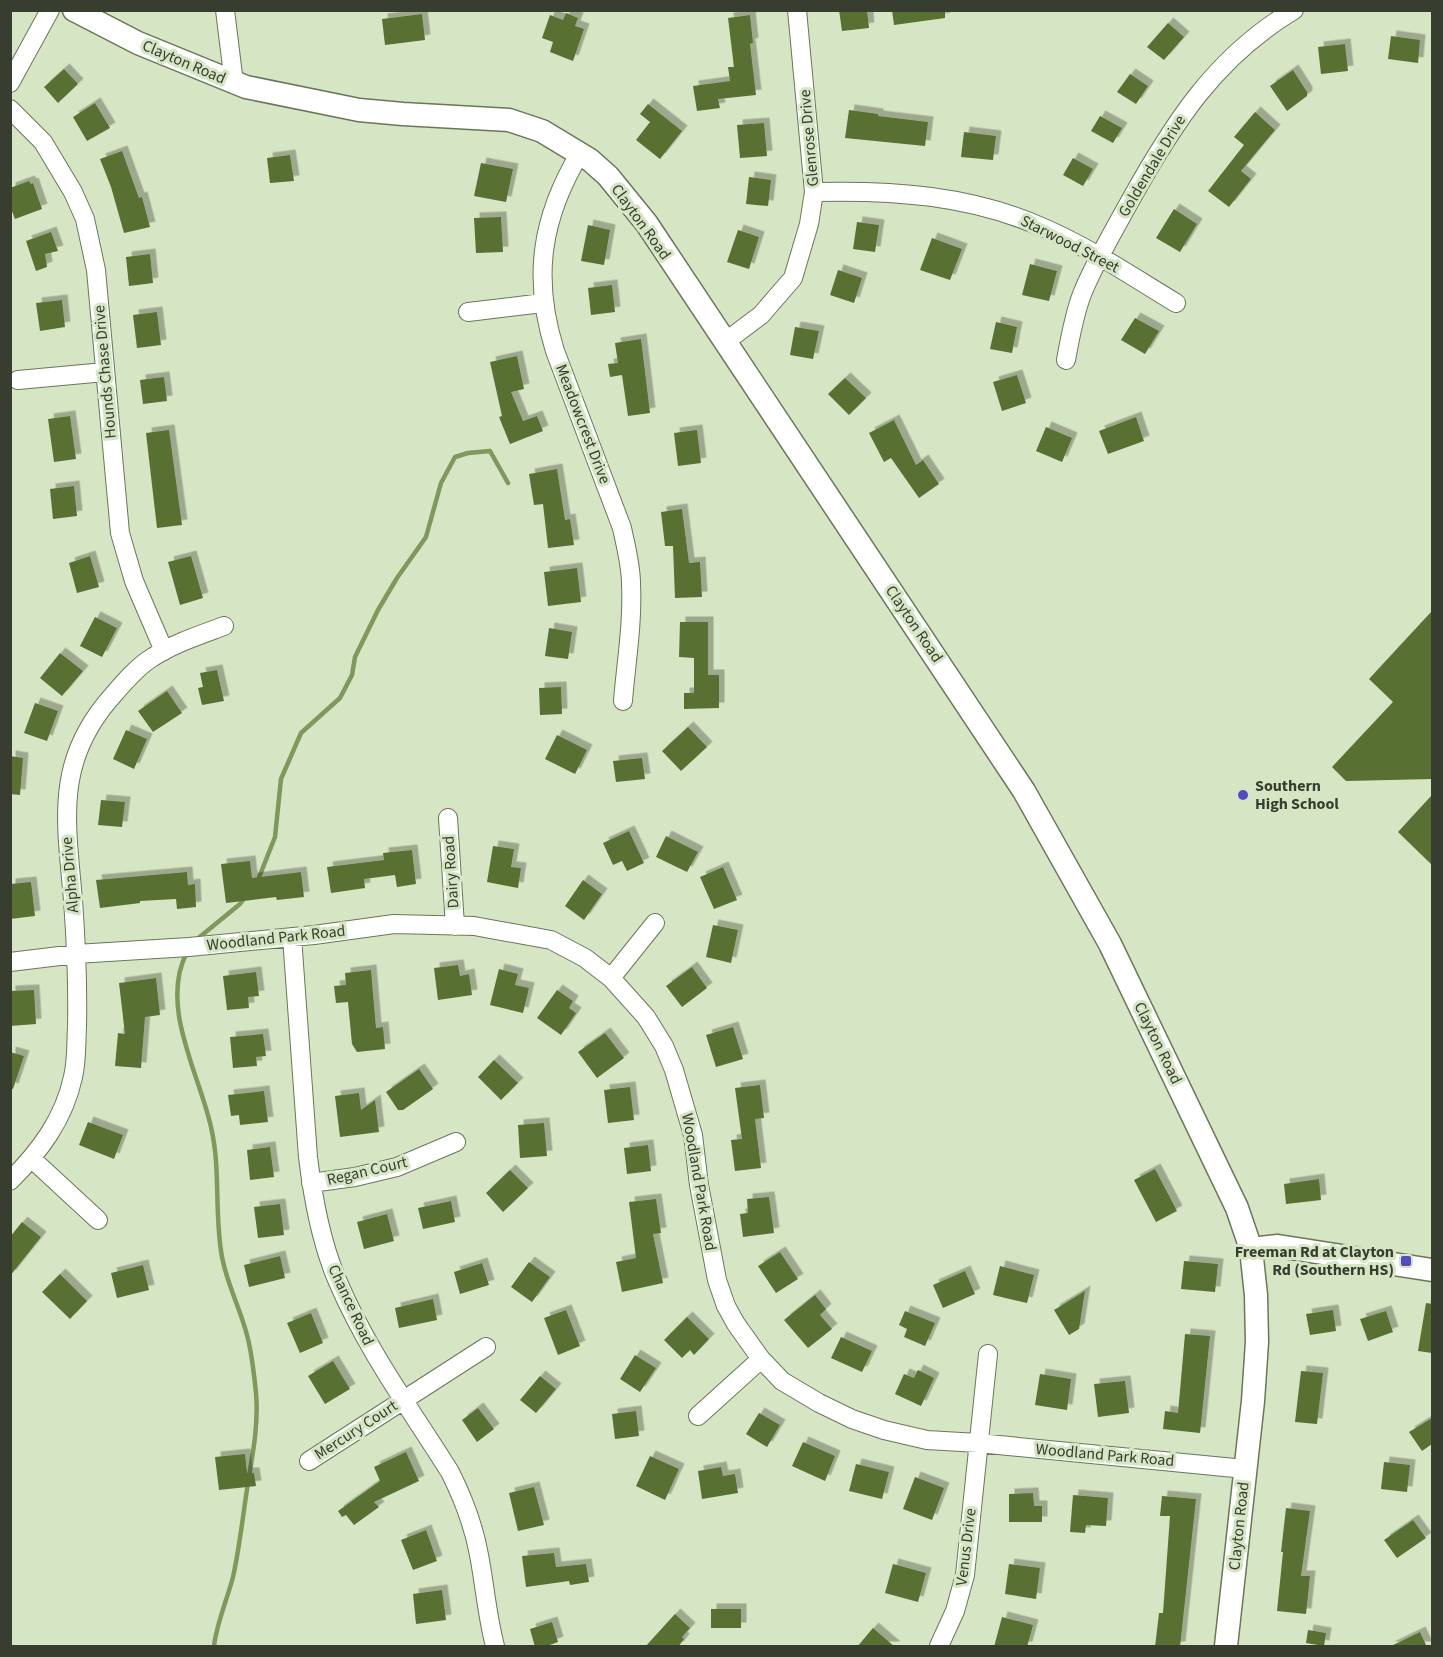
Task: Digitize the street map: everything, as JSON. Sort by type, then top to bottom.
[{"type":"street","points":[[10,83],[50,10]]},
{"type":"street","name":"Clayton Road","points":[[75,10],[138,43],[234,83],[278,95],[358,110],[509,120],[542,131],[580,153],[608,176],[647,224],[998,750],[1055,844],[1110,944],[1237,1209],[1251,1249],[1256,1295],[1257,1342],[1226,1647]]},
{"type":"street","points":[[225,10],[234,83]]},
{"type":"street","name":"Glenrose Drive","points":[[726,342],[761,315],[793,278],[809,224],[814,192],[798,10]]},
{"type":"street","name":"Goldendale Drive","points":[[1066,360],[1072,324],[1099,257],[1164,141],[1212,77],[1244,46],[1275,21],[1294,10]]},
{"type":"street","name":"Hounds Chase Drive","points":[[10,109],[31,128],[49,152],[74,192],[85,219],[96,270],[120,533],[134,581],[164,651]]},
{"type":"street","name":"Meadowcrest Drive","points":[[580,153],[554,203],[546,233],[542,264],[543,303],[555,351],[622,528],[629,556],[631,610],[623,701]]},
{"type":"street","name":"Starwood Street","points":[[814,192],[924,195],[967,202],[1004,213],[1043,227],[1176,303]]},
{"type":"street","points":[[468,312],[543,303]]},
{"type":"street","points":[[18,380],[105,372]]},
{"type":"street","name":"Alpha Drive","points":[[10,1180],[32,1159],[52,1130],[73,1079],[78,1007],[66,819],[72,770],[83,738],[99,710],[126,680],[151,658],[224,626]]},
{"type":"street","name":"Dairy Road","points":[[448,818],[455,926]]},
{"type":"street","points":[[610,978],[655,923]]},
{"type":"street","name":"Woodland Park Road","points":[[10,962],[76,954],[189,947],[292,937],[394,924],[474,926],[551,940],[585,958],[610,978],[655,1029],[671,1062],[693,1135],[699,1185],[717,1280],[726,1306],[761,1359],[782,1381],[852,1419],[884,1430],[927,1440],[1245,1469]]},
{"type":"street","name":"Chance Road","points":[[292,937],[311,1183],[322,1233],[338,1282],[370,1347],[450,1472],[459,1490],[479,1554],[495,1647]]},
{"type":"street","name":"Regan Court","points":[[311,1183],[397,1167],[456,1142]]},
{"type":"street","points":[[32,1159],[98,1220]]},
{"type":"street","points":[[1251,1249],[1278,1246],[1432,1270]]},
{"type":"street","name":"Mercury Court","points":[[309,1461],[486,1347]]},
{"type":"street","name":"Venus Drive","points":[[939,1647],[956,1611],[964,1575],[988,1354]]},
{"type":"street","points":[[698,1416],[761,1359]]},
{"type":"building","points":[[839,10],[867,10],[869,28],[842,31]]},
{"type":"building","points":[[892,10],[945,10],[945,18],[894,25]]},
{"type":"building","points":[[566,13],[578,18],[575,26],[584,29],[573,61],[550,52],[553,42],[542,38],[550,15],[563,20]]},
{"type":"building","points":[[422,14],[425,40],[385,45],[382,19]]},
{"type":"building","points":[[750,15],[753,43],[750,44],[756,95],[718,99],[720,108],[697,111],[693,86],[730,81],[728,67],[734,67],[728,18]]},
{"type":"building","points":[[1168,23],[1184,37],[1164,60],[1147,47]]},
{"type":"building","points":[[1391,36],[1420,40],[1418,63],[1388,59]]},
{"type":"building","points":[[1345,44],[1348,71],[1321,74],[1318,47]]},
{"type":"building","points":[[64,69],[78,84],[58,103],[44,87]]},
{"type":"building","points":[[1293,70],[1307,92],[1307,96],[1287,111],[1270,86]]},
{"type":"building","points":[[1130,74],[1148,86],[1136,104],[1117,92]]},
{"type":"building","points":[[95,103],[110,128],[87,141],[73,117]]},
{"type":"building","points":[[648,104],[682,131],[660,159],[636,140],[650,122],[640,114]]},
{"type":"building","points":[[849,110],[928,122],[925,146],[845,138]]},
{"type":"building","points":[[1255,112],[1275,130],[1241,171],[1251,179],[1229,207],[1208,191],[1244,145],[1234,137]]},
{"type":"building","points":[[1100,116],[1122,128],[1113,143],[1091,131]]},
{"type":"building","points":[[764,123],[767,156],[740,158],[737,125]]},
{"type":"building","points":[[964,132],[996,136],[993,160],[961,157]]},
{"type":"building","points":[[122,151],[139,198],[142,197],[150,227],[124,233],[111,187],[100,159]]},
{"type":"building","points":[[290,155],[294,181],[270,183],[267,158]]},
{"type":"building","points":[[1073,158],[1093,169],[1083,186],[1063,175]]},
{"type":"building","points":[[481,163],[513,169],[506,202],[474,196]]},
{"type":"building","points":[[749,177],[771,180],[768,206],[746,204]]},
{"type":"building","points":[[29,181],[33,183],[42,209],[15,219],[10,206],[10,188]]},
{"type":"building","points":[[1174,209],[1197,224],[1180,252],[1156,238]]},
{"type":"building","points":[[501,217],[503,252],[476,253],[474,218]]},
{"type":"building","points":[[857,222],[879,225],[875,252],[853,249]]},
{"type":"building","points":[[588,225],[610,230],[604,265],[581,261]]},
{"type":"building","points":[[738,230],[759,237],[749,269],[727,262]]},
{"type":"building","points":[[51,232],[58,251],[45,254],[47,267],[36,271],[26,241]]},
{"type":"building","points":[[932,238],[962,249],[950,280],[920,270]]},
{"type":"building","points":[[150,254],[153,283],[129,286],[126,257]]},
{"type":"building","points":[[1030,264],[1057,271],[1049,301],[1022,295]]},
{"type":"building","points":[[838,270],[862,278],[854,303],[830,295]]},
{"type":"building","points":[[612,285],[615,312],[591,315],[588,288]]},
{"type":"building","points":[[62,300],[65,327],[40,331],[36,303]]},
{"type":"building","points":[[157,312],[161,345],[137,348],[133,315]]},
{"type":"building","points":[[1135,318],[1159,331],[1145,354],[1121,340]]},
{"type":"building","points":[[996,322],[1017,327],[1012,353],[990,349]]},
{"type":"building","points":[[795,327],[819,331],[813,359],[790,355]]},
{"type":"building","points":[[641,339],[650,413],[628,416],[622,375],[610,377],[608,364],[618,363],[615,343]]},
{"type":"building","points":[[517,356],[524,389],[511,392],[523,421],[537,416],[543,431],[510,444],[499,417],[502,416],[490,362]]},
{"type":"building","points":[[1017,375],[1026,403],[1002,411],[993,382]]},
{"type":"building","points":[[164,377],[167,401],[143,404],[140,380]]},
{"type":"building","points":[[845,378],[866,398],[849,415],[828,394]]},
{"type":"building","points":[[70,416],[76,459],[54,462],[48,419]]},
{"type":"building","points":[[1136,417],[1144,441],[1108,454],[1099,431]]},
{"type":"building","points":[[894,420],[916,465],[923,460],[939,484],[919,498],[891,458],[884,462],[869,433]]},
{"type":"building","points":[[1046,427],[1072,438],[1062,462],[1036,451]]},
{"type":"building","points":[[169,430],[182,525],[157,528],[146,433]]},
{"type":"building","points":[[697,430],[701,463],[678,466],[674,433]]},
{"type":"building","points":[[557,469],[565,520],[570,519],[574,545],[548,548],[543,504],[534,505],[529,474]]},
{"type":"building","points":[[74,486],[77,516],[53,519],[50,489]]},
{"type":"building","points":[[682,509],[689,563],[700,562],[702,597],[675,598],[673,546],[665,546],[661,512]]},
{"type":"building","points":[[90,556],[99,587],[77,593],[69,563]]},
{"type":"building","points":[[191,556],[203,598],[180,605],[168,562]]},
{"type":"building","points":[[577,568],[581,602],[548,606],[544,572]]},
{"type":"building","points":[[1432,611],[1432,779],[1346,781],[1332,767],[1393,702],[1369,679]]},
{"type":"building","points":[[95,617],[117,628],[102,657],[80,646]]},
{"type":"building","points":[[680,622],[708,622],[708,675],[719,675],[719,708],[684,709],[684,693],[694,693],[694,658],[679,657]]},
{"type":"building","points":[[549,628],[572,632],[568,659],[545,656]]},
{"type":"building","points":[[60,653],[83,671],[62,696],[40,678]]},
{"type":"building","points":[[217,670],[224,701],[202,705],[198,688],[203,687],[200,673]]},
{"type":"building","points":[[561,687],[562,714],[540,715],[539,688]]},
{"type":"building","points":[[167,691],[182,713],[153,732],[138,711]]},
{"type":"building","points":[[35,703],[58,711],[47,741],[24,733]]},
{"type":"building","points":[[688,727],[707,747],[681,771],[662,751]]},
{"type":"building","points":[[126,730],[147,739],[134,769],[113,759]]},
{"type":"building","points":[[557,735],[587,750],[575,774],[545,759]]},
{"type":"building","points":[[10,756],[23,758],[20,795],[10,794]]},
{"type":"building","points":[[642,758],[645,779],[616,782],[613,761]]},
{"type":"building","points":[[1432,795],[1432,865],[1398,832]]},
{"type":"building","points":[[101,800],[125,802],[122,827],[98,825]]},
{"type":"building","points":[[629,831],[644,863],[627,871],[622,861],[613,865],[603,843]]},
{"type":"building","points":[[666,836],[698,852],[687,872],[656,857]]},
{"type":"building","points":[[493,846],[514,849],[511,867],[521,868],[518,888],[487,882]]},
{"type":"building","points":[[412,850],[416,884],[397,887],[395,875],[364,879],[365,888],[331,893],[327,867],[384,860],[383,853]]},
{"type":"building","points":[[250,861],[252,878],[301,872],[304,897],[277,900],[276,897],[226,903],[221,864]]},
{"type":"building","points":[[723,867],[737,900],[714,909],[700,877]]},
{"type":"building","points":[[187,872],[188,885],[195,884],[196,907],[177,909],[176,899],[140,901],[140,903],[100,908],[96,880]]},
{"type":"building","points":[[583,880],[602,894],[584,920],[565,906]]},
{"type":"building","points":[[31,882],[35,916],[10,919],[10,884]]},
{"type":"building","points":[[713,925],[738,930],[731,963],[706,957]]},
{"type":"building","points":[[458,965],[460,976],[469,974],[472,995],[438,1000],[434,968]]},
{"type":"building","points":[[692,967],[707,988],[682,1007],[666,986]]},
{"type":"building","points":[[499,969],[518,974],[515,985],[529,988],[523,1013],[490,1005]]},
{"type":"building","points":[[371,970],[376,1028],[383,1027],[385,1049],[357,1052],[352,1044],[348,1002],[336,1003],[334,986],[346,985],[345,973]]},
{"type":"building","points":[[256,972],[259,996],[248,997],[249,1008],[227,1010],[223,976]]},
{"type":"building","points":[[156,978],[160,1015],[145,1017],[141,1068],[115,1066],[118,1033],[125,1034],[119,983]]},
{"type":"building","points":[[34,990],[36,1024],[10,1026],[10,991]]},
{"type":"building","points":[[557,990],[573,1001],[569,1008],[576,1013],[561,1035],[537,1018]]},
{"type":"building","points":[[733,1027],[743,1059],[716,1067],[706,1035]]},
{"type":"building","points":[[605,1033],[624,1058],[597,1078],[578,1052]]},
{"type":"building","points":[[263,1034],[266,1056],[256,1057],[257,1066],[233,1068],[230,1037]]},
{"type":"building","points":[[10,1052],[24,1056],[13,1089],[10,1088]]},
{"type":"building","points":[[494,1060],[518,1083],[501,1100],[478,1077]]},
{"type":"building","points":[[419,1069],[433,1089],[403,1110],[398,1110],[386,1092]]},
{"type":"building","points":[[760,1085],[764,1118],[755,1119],[761,1168],[735,1171],[731,1140],[742,1139],[735,1088]]},
{"type":"building","points":[[630,1087],[634,1120],[608,1123],[604,1090]]},
{"type":"building","points":[[264,1091],[268,1122],[240,1125],[239,1115],[231,1116],[228,1095]]},
{"type":"building","points":[[359,1093],[361,1110],[375,1100],[379,1132],[340,1137],[335,1096]]},
{"type":"building","points":[[88,1122],[123,1135],[114,1159],[79,1145]]},
{"type":"building","points":[[544,1123],[547,1156],[520,1158],[518,1125]]},
{"type":"building","points":[[648,1145],[651,1171],[627,1174],[624,1148]]},
{"type":"building","points":[[270,1147],[274,1177],[250,1180],[247,1150]]},
{"type":"building","points":[[1155,1169],[1177,1211],[1156,1222],[1134,1180]]},
{"type":"building","points":[[510,1170],[528,1188],[503,1212],[486,1193]]},
{"type":"building","points":[[1319,1179],[1321,1200],[1286,1204],[1284,1184]]},
{"type":"building","points":[[769,1197],[774,1233],[743,1237],[740,1214],[748,1213],[747,1199]]},
{"type":"building","points":[[656,1199],[661,1233],[653,1234],[663,1283],[622,1292],[616,1262],[636,1258],[629,1202]]},
{"type":"building","points":[[451,1201],[455,1222],[423,1229],[418,1208]]},
{"type":"building","points":[[280,1204],[284,1235],[258,1238],[254,1207]]},
{"type":"building","points":[[387,1214],[394,1241],[364,1249],[357,1222]]},
{"type":"building","points":[[22,1222],[41,1237],[10,1276],[10,1237]]},
{"type":"building","points":[[780,1252],[798,1279],[776,1293],[758,1266]]},
{"type":"building","points":[[280,1256],[285,1278],[249,1287],[244,1265]]},
{"type":"building","points":[[1184,1261],[1218,1264],[1215,1292],[1181,1289]]},
{"type":"building","points":[[529,1262],[550,1277],[532,1302],[511,1287]]},
{"type":"building","points":[[482,1263],[489,1285],[460,1294],[454,1272]]},
{"type":"building","points":[[143,1265],[149,1290],[117,1298],[111,1273]]},
{"type":"building","points":[[1000,1266],[1034,1275],[1027,1303],[993,1295]]},
{"type":"building","points":[[965,1271],[975,1294],[943,1308],[933,1285]]},
{"type":"building","points":[[60,1274],[87,1301],[70,1319],[42,1292]]},
{"type":"building","points":[[1085,1291],[1079,1329],[1069,1335],[1054,1310]]},
{"type":"building","points":[[815,1295],[826,1309],[820,1315],[832,1329],[808,1348],[784,1320]]},
{"type":"building","points":[[433,1299],[437,1320],[399,1328],[395,1308]]},
{"type":"building","points":[[1426,1303],[1432,1304],[1432,1353],[1418,1351]]},
{"type":"building","points":[[566,1310],[580,1346],[558,1355],[544,1318]]},
{"type":"building","points":[[1333,1310],[1336,1331],[1310,1335],[1306,1314]]},
{"type":"building","points":[[905,1311],[935,1323],[925,1346],[904,1337],[907,1329],[899,1325]]},
{"type":"building","points":[[1386,1311],[1393,1332],[1368,1341],[1360,1319]]},
{"type":"building","points":[[311,1313],[323,1343],[300,1353],[287,1323]]},
{"type":"building","points":[[687,1317],[709,1339],[694,1355],[690,1350],[682,1358],[664,1340]]},
{"type":"building","points":[[1185,1334],[1210,1336],[1200,1433],[1163,1429],[1165,1411],[1178,1413]]},
{"type":"building","points":[[841,1337],[872,1351],[862,1372],[831,1358]]},
{"type":"building","points":[[635,1355],[656,1368],[640,1392],[620,1379]]},
{"type":"building","points":[[333,1361],[350,1389],[325,1404],[308,1376]]},
{"type":"building","points":[[918,1370],[934,1378],[921,1406],[895,1394],[904,1374],[914,1378]]},
{"type":"building","points":[[1301,1371],[1323,1373],[1317,1424],[1295,1422]]},
{"type":"building","points":[[1040,1374],[1071,1379],[1067,1410],[1035,1405]]},
{"type":"building","points":[[540,1376],[556,1389],[536,1413],[520,1400]]},
{"type":"building","points":[[1125,1381],[1129,1413],[1098,1417],[1094,1384]]},
{"type":"building","points":[[478,1408],[494,1429],[477,1442],[462,1420]]},
{"type":"building","points":[[636,1411],[639,1436],[615,1439],[612,1414]]},
{"type":"building","points":[[759,1413],[780,1425],[767,1447],[746,1434]]},
{"type":"building","points":[[1432,1418],[1432,1444],[1422,1451],[1409,1432]]},
{"type":"building","points":[[803,1442],[835,1456],[825,1481],[792,1466]]},
{"type":"building","points":[[406,1452],[419,1481],[374,1502],[379,1507],[354,1525],[346,1515],[342,1517],[338,1511],[380,1481],[374,1467]]},
{"type":"building","points":[[245,1454],[247,1473],[254,1473],[256,1486],[219,1490],[215,1457]]},
{"type":"building","points":[[650,1456],[679,1469],[665,1500],[636,1486]]},
{"type":"building","points":[[1384,1462],[1410,1465],[1407,1492],[1381,1489]]},
{"type":"building","points":[[856,1464],[889,1472],[882,1499],[849,1491]]},
{"type":"building","points":[[721,1467],[723,1476],[735,1474],[738,1493],[702,1499],[698,1471]]},
{"type":"building","points":[[915,1477],[944,1488],[932,1520],[903,1509]]},
{"type":"building","points":[[534,1487],[544,1525],[518,1531],[509,1493]]},
{"type":"building","points":[[1033,1493],[1034,1506],[1042,1506],[1042,1522],[1009,1522],[1009,1494]]},
{"type":"building","points":[[1073,1495],[1108,1498],[1106,1526],[1086,1525],[1085,1533],[1070,1532]]},
{"type":"building","points":[[1162,1496],[1196,1499],[1180,1647],[1155,1647],[1159,1613],[1163,1613],[1170,1516],[1160,1516]]},
{"type":"building","points":[[1286,1508],[1310,1511],[1301,1576],[1310,1576],[1306,1614],[1277,1611]]},
{"type":"building","points":[[1413,1520],[1426,1538],[1397,1558],[1384,1540]]},
{"type":"building","points":[[426,1530],[437,1561],[413,1570],[401,1540]]},
{"type":"building","points":[[554,1553],[556,1567],[586,1564],[589,1582],[570,1585],[569,1581],[526,1587],[522,1556]]},
{"type":"building","points":[[893,1564],[926,1573],[918,1602],[885,1593]]},
{"type":"building","points":[[1009,1564],[1040,1568],[1036,1599],[1005,1594]]},
{"type":"building","points":[[442,1590],[446,1620],[416,1624],[413,1594]]},
{"type":"building","points":[[711,1609],[741,1609],[741,1628],[711,1628]]},
{"type":"building","points":[[675,1614],[690,1628],[682,1637],[684,1639],[678,1647],[645,1647]]},
{"type":"building","points":[[1002,1617],[1033,1625],[1027,1647],[994,1647]]},
{"type":"building","points":[[552,1622],[558,1642],[544,1647],[535,1647],[530,1629]]},
{"type":"building","points":[[873,1628],[895,1647],[857,1647]]},
{"type":"building","points":[[1308,1630],[1326,1633],[1324,1646],[1306,1643]]},
{"type":"building","points":[[1420,1632],[1427,1647],[1389,1647]]},
{"type":"waterway","points":[[258,880],[275,837],[281,779],[301,733],[340,698],[352,675],[355,657],[378,610],[426,537],[441,483],[455,457],[490,451],[508,483]]},
{"type":"waterway","points":[[196,940],[240,904],[246,896]]},
{"type":"waterway","points":[[187,952],[180,973],[177,995],[179,1017],[211,1127],[216,1159],[218,1224],[222,1257],[249,1342],[257,1406],[254,1445],[237,1557],[214,1646]]},
{"type":"place","name":"Southern High School","points":[[1243,795]]},
{"type":"place","name":"Freeman Rd at Clayton Rd (Southern HS)","points":[[1406,1261]]}]
